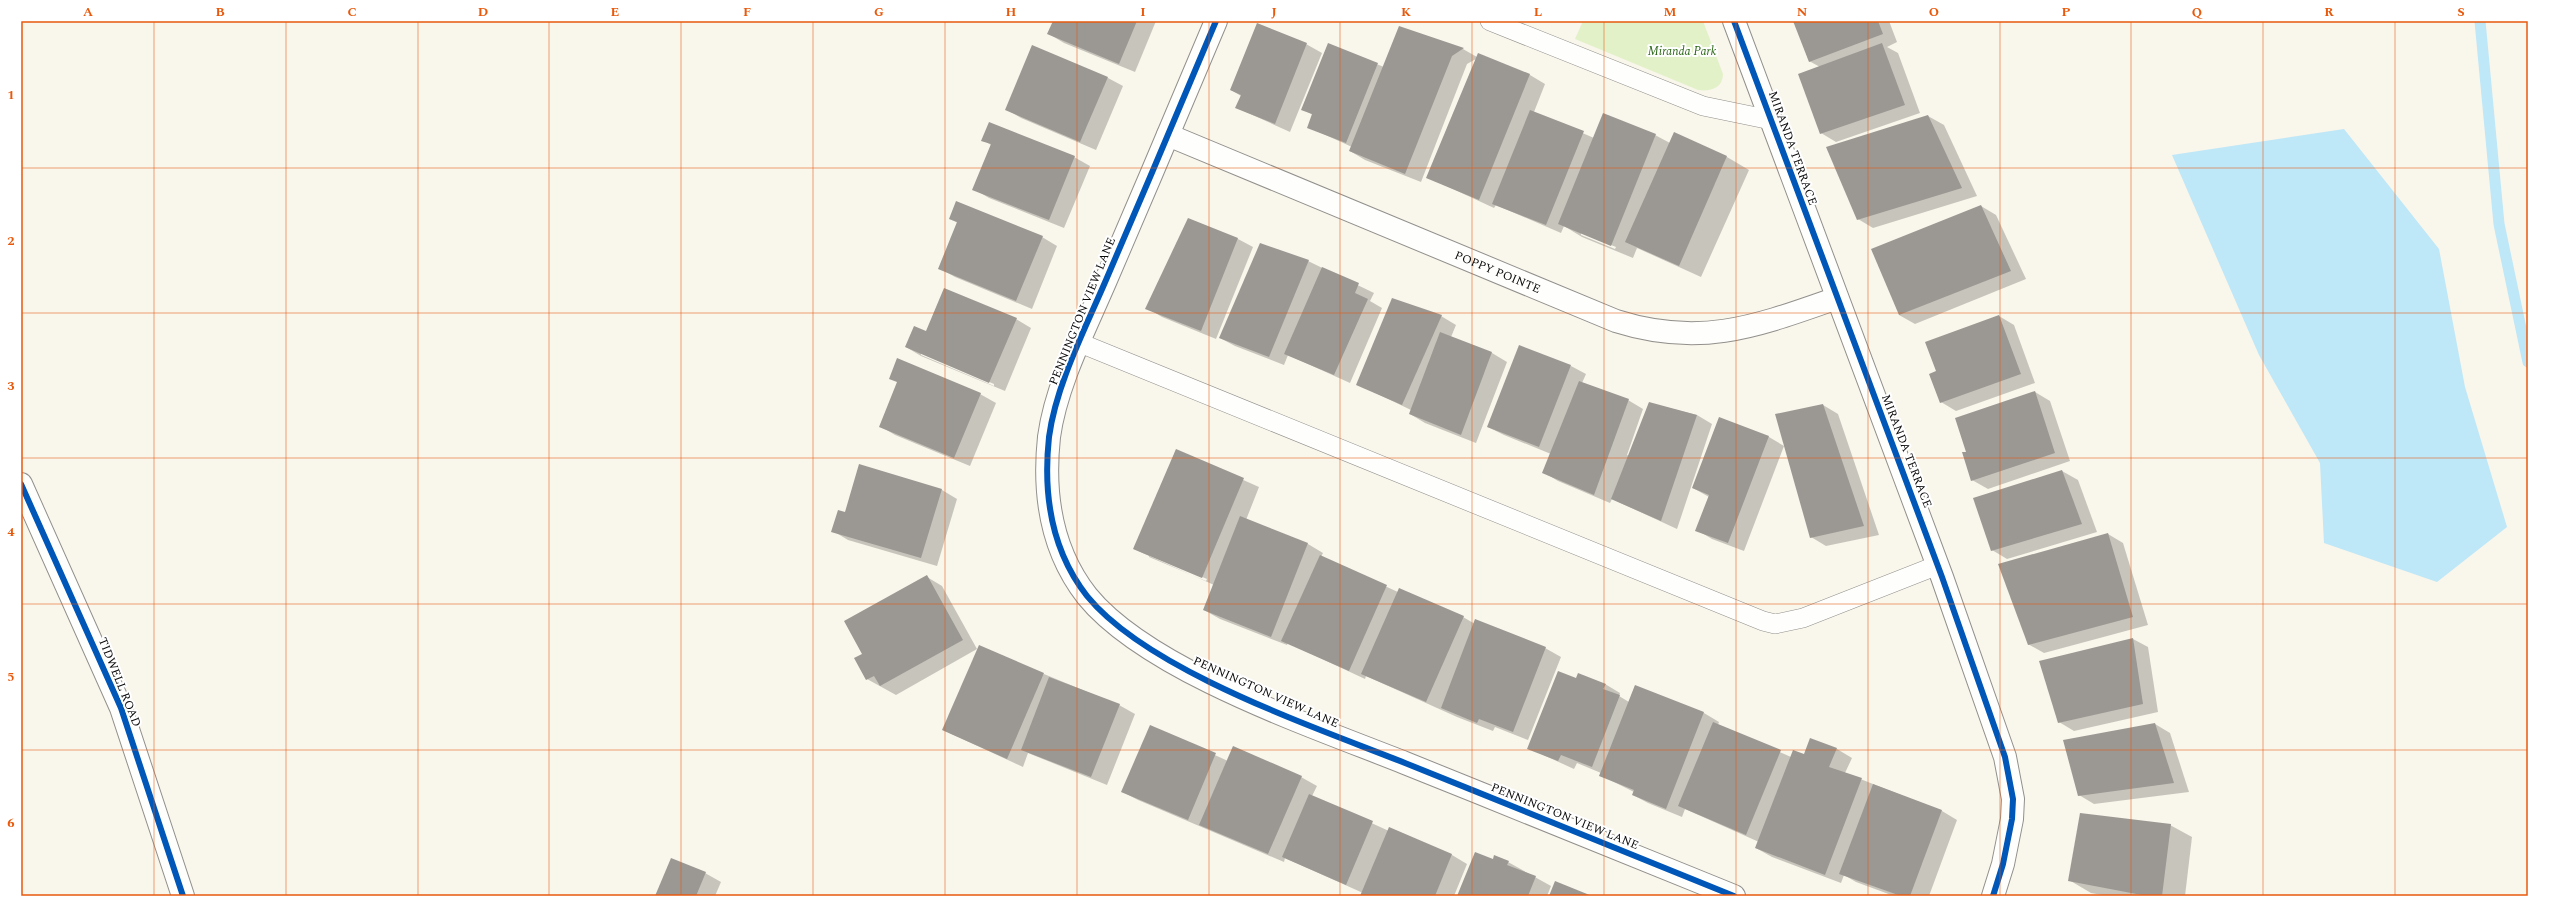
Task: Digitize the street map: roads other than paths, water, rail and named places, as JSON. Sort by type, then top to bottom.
[{"type":"street","name":"PENNINGTON VIEW LANE","points":[[1216,21],[1080,342],[1052,417],[1049,440],[1047,496],[1055,534],[1072,572],[1088,596],[1114,621],[1138,640],[1167,658],[1238,694],[1734,896]]},
{"type":"street","name":"MIRANDA TERRACE","points":[[1734,21],[1938,565],[2010,774],[2013,799],[2012,819],[2003,864],[1993,896]]},
{"type":"street","name":"POPPY POINTE","points":[[1168,135],[1616,321],[1645,330],[1684,334],[1725,331],[1772,320],[1837,298]]},
{"type":"street","name":"TIDWELL ROAD","points":[[21,484],[121,708],[183,896]]},
{"type":"lane","points":[[1490,21],[1702,106],[1771,120]]},
{"type":"lane","points":[[1080,342],[1763,621],[1775,624],[1803,618],[1938,565]]},
{"type":"water","points":[[2344,129],[2439,249],[2465,387],[2507,527],[2437,582],[2324,543],[2320,463],[2259,355],[2172,155]]},
{"type":"waterway","points":[[2480,21],[2499,224],[2528,362]]},
{"type":"park label","name":"Miranda Park","points":[[1682,51]]}]
